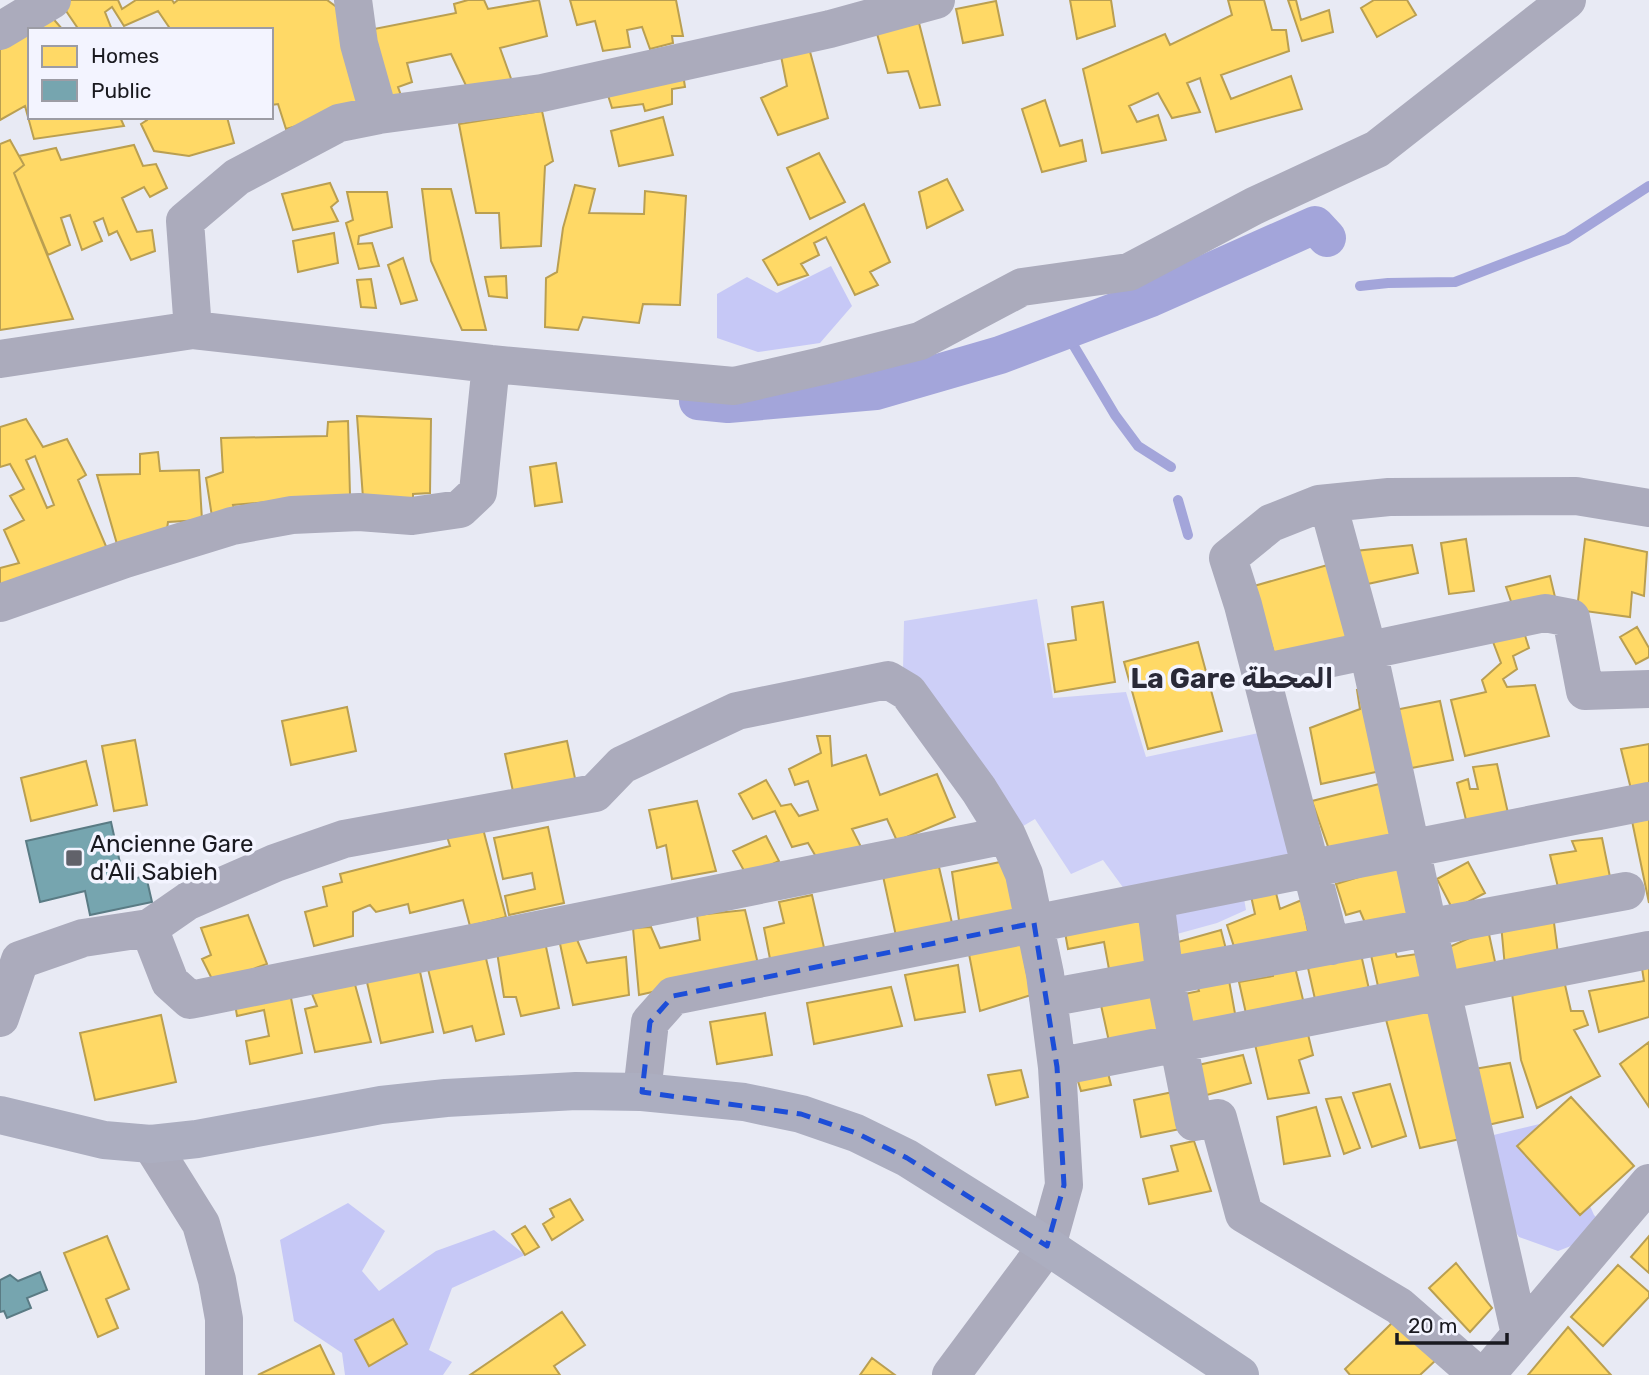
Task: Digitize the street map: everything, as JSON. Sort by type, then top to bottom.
[{"type":"main road","points":[[0,1115],[104,1140],[150,1144],[197,1139],[381,1105],[433,1099],[550,1092],[642,1092],[744,1102],[801,1114],[856,1133],[907,1158],[1047,1246],[1241,1375]]},
{"type":"street","points":[[0,30],[52,0]]},
{"type":"street","points":[[353,0],[359,44],[379,115]]},
{"type":"street","points":[[193,330],[185,221],[237,177],[339,123],[542,93],[830,30],[936,0]]},
{"type":"street","points":[[0,359],[193,330],[492,364],[734,386],[920,341],[1022,287],[1129,272],[1254,206],[1377,149],[1567,0]]},
{"type":"street","points":[[0,603],[125,559],[232,526],[292,515],[359,512],[412,516],[460,509],[478,492],[492,364]]},
{"type":"street","points":[[1331,946],[1261,673],[1228,558],[1271,523],[1319,504],[1389,497],[1576,496],[1649,508]]},
{"type":"street","points":[[1328,503],[1368,650],[1520,1334]]},
{"type":"street","points":[[1261,673],[1545,613],[1571,618],[1585,691],[1649,689]]},
{"type":"street","points":[[0,1018],[20,960],[83,938],[149,928],[188,901],[275,863],[344,839],[594,793],[622,765],[737,711],[888,680],[908,692],[979,790],[1007,835],[1024,874],[1048,998],[1057,1068],[1064,1185],[1047,1246],[951,1375]]},
{"type":"street","points":[[642,1092],[650,1022],[673,996],[1649,801]]},
{"type":"street","points":[[149,928],[170,982],[190,1000],[1007,835]]},
{"type":"street","points":[[1048,998],[1626,891]]},
{"type":"street","points":[[1155,900],[1165,977],[1195,1122],[1218,1118],[1244,1214],[1399,1306],[1478,1375]]},
{"type":"street","points":[[1057,1068],[1649,950]]},
{"type":"street","points":[[150,1144],[201,1224],[217,1280],[224,1319],[224,1375]]},
{"type":"street","points":[[1486,1375],[1649,1184]]},
{"type":"highlighted area","points":[[1034,923],[1057,1067],[1064,1185],[1047,1246],[907,1158],[856,1133],[801,1114],[642,1092],[650,1022],[673,996]]},
{"type":"shaded area","points":[[831,266],[852,306],[820,343],[758,352],[717,338],[717,294],[747,277],[777,293]]},
{"type":"shaded area","points":[[1037,599],[1053,698],[1126,692],[1146,757],[1268,731],[1301,862],[1240,876],[1246,910],[1217,923],[1166,937],[1130,897],[1103,860],[1071,874],[1035,819],[1013,832],[903,671],[904,621]]},
{"type":"shaded area","points":[[1552,1121],[1594,1215],[1603,1224],[1589,1239],[1558,1251],[1519,1237],[1498,1207],[1481,1138]]},
{"type":"shaded area","points":[[348,1203],[385,1231],[362,1271],[379,1291],[436,1251],[494,1230],[525,1255],[452,1288],[429,1350],[452,1362],[443,1375],[345,1375],[342,1353],[294,1321],[280,1240]]},
{"type":"building: Homes","points":[[118,0],[122,9],[136,0],[172,0],[174,3],[178,0],[327,0],[349,16],[364,107],[286,129],[278,104],[273,105],[273,28],[170,28],[158,11],[124,26],[112,7],[105,12],[111,28],[78,28],[60,2]]},
{"type":"building: Homes","points":[[468,0],[484,0],[488,9],[539,0],[547,36],[500,48],[514,87],[470,94],[451,54],[407,63],[412,82],[398,87],[403,101],[385,105],[369,30],[456,13],[454,4]]},
{"type":"building: Homes","points":[[570,0],[676,0],[683,36],[672,36],[673,43],[650,49],[642,27],[627,30],[630,47],[603,51],[595,21],[577,25]]},
{"type":"building: Homes","points":[[1070,0],[1111,0],[1115,26],[1077,39]]},
{"type":"building: Homes","points":[[1228,0],[1264,0],[1272,30],[1286,30],[1289,51],[1221,75],[1231,99],[1291,76],[1302,109],[1216,132],[1200,78],[1187,83],[1200,112],[1172,118],[1158,93],[1129,106],[1137,122],[1158,115],[1166,140],[1102,153],[1083,69],[1165,34],[1170,45],[1232,15]]},
{"type":"building: Homes","points":[[1288,0],[1296,0],[1301,20],[1329,10],[1333,32],[1302,41]]},
{"type":"building: Homes","points":[[1374,0],[1407,0],[1416,15],[1377,37],[1361,8]]},
{"type":"building: Homes","points":[[996,1],[1003,35],[963,43],[956,9]]},
{"type":"building: Homes","points":[[43,7],[61,28],[28,28],[28,117],[25,106],[0,120],[0,39]]},
{"type":"building: Homes","points":[[919,23],[940,105],[920,108],[908,71],[888,73],[876,30]]},
{"type":"building: Homes","points":[[809,48],[828,118],[778,135],[761,98],[787,86],[780,51]]},
{"type":"building: Homes","points":[[683,74],[685,87],[672,89],[672,104],[645,111],[643,104],[612,108],[606,89]]},
{"type":"building: Homes","points":[[1045,100],[1060,146],[1082,140],[1086,161],[1042,172],[1022,109]]},
{"type":"building: Homes","points":[[542,111],[553,161],[545,166],[541,246],[501,248],[499,213],[476,213],[459,124]]},
{"type":"building: Homes","points":[[663,117],[673,155],[619,166],[611,131]]},
{"type":"building: Homes","points":[[29,119],[121,119],[124,126],[34,139]]},
{"type":"building: Homes","points":[[228,119],[234,143],[189,156],[154,151],[141,124],[147,120]]},
{"type":"building: Homes","points":[[10,140],[24,165],[14,173],[73,319],[0,330],[0,144]]},
{"type":"building: Homes","points":[[134,145],[143,166],[156,164],[167,188],[150,197],[144,187],[122,198],[137,232],[152,230],[155,251],[131,260],[117,231],[109,235],[103,218],[94,222],[102,241],[82,250],[70,215],[61,218],[70,245],[48,255],[14,173],[24,165],[19,156],[56,148],[61,160]]},
{"type":"building: Homes","points":[[819,153],[845,202],[810,219],[787,168]]},
{"type":"building: Homes","points":[[947,179],[963,210],[927,228],[919,192]]},
{"type":"building: Homes","points":[[330,183],[338,201],[331,207],[338,221],[293,230],[282,194]]},
{"type":"building: Homes","points":[[575,185],[595,189],[589,213],[644,214],[645,191],[686,196],[680,305],[643,304],[639,323],[583,317],[578,330],[545,327],[546,278],[557,272],[563,228]]},
{"type":"building: Homes","points":[[422,189],[451,189],[486,330],[462,330],[431,261]]},
{"type":"building: Homes","points":[[347,192],[387,192],[392,227],[359,236],[358,244],[372,243],[379,266],[359,269],[346,223],[353,220]]},
{"type":"building: Homes","points":[[864,204],[890,262],[870,272],[878,285],[855,295],[826,237],[814,243],[819,255],[801,264],[808,275],[778,285],[763,260]]},
{"type":"building: Homes","points":[[334,233],[338,263],[298,272],[293,241]]},
{"type":"building: Homes","points":[[403,258],[417,300],[401,304],[388,265]]},
{"type":"building: Homes","points":[[506,276],[507,298],[489,296],[485,277]]},
{"type":"building: Homes","points":[[371,279],[376,308],[361,307],[357,280]]},
{"type":"building: Homes","points":[[357,416],[431,419],[430,493],[413,494],[413,505],[363,498]]},
{"type":"building: Homes","points":[[26,419],[43,447],[67,439],[86,475],[78,480],[108,551],[0,592],[0,568],[19,563],[4,530],[24,520],[10,496],[24,489],[10,464],[0,467],[0,427]],"holes":[[[35,456],[54,505],[47,508],[26,460]]]},
{"type":"building: Homes","points":[[348,421],[350,495],[233,505],[236,516],[213,523],[206,478],[223,472],[221,438],[327,436],[328,422]]},
{"type":"building: Homes","points":[[158,452],[160,471],[199,470],[202,520],[168,522],[166,536],[117,544],[97,475],[140,474],[140,454]]},
{"type":"building: Homes","points":[[556,463],[562,502],[535,506],[530,467]]},
{"type":"building: Homes","points":[[1466,539],[1474,591],[1449,594],[1441,543]]},
{"type":"building: Homes","points":[[1585,539],[1647,552],[1644,596],[1632,592],[1630,617],[1577,610]]},
{"type":"building: Homes","points":[[1412,545],[1418,573],[1363,585],[1355,551]]},
{"type":"building: Homes","points":[[1331,564],[1351,640],[1276,660],[1254,586]]},
{"type":"building: Homes","points":[[1550,576],[1555,597],[1514,610],[1506,587]]},
{"type":"building: Homes","points":[[1103,602],[1115,682],[1055,692],[1048,644],[1076,640],[1072,607]]},
{"type":"building: Homes","points":[[1522,626],[1529,648],[1513,656],[1517,669],[1503,679],[1507,687],[1535,685],[1549,736],[1465,756],[1451,700],[1486,692],[1482,680],[1501,663],[1490,634]]},
{"type":"building: Homes","points":[[1637,627],[1649,648],[1649,657],[1636,664],[1620,637]]},
{"type":"building: Homes","points":[[1198,642],[1222,731],[1148,749],[1124,662]]},
{"type":"building: Homes","points":[[1366,689],[1385,770],[1321,784],[1310,728],[1360,709],[1357,690]]},
{"type":"building: Homes","points":[[1440,701],[1453,760],[1401,770],[1390,711]]},
{"type":"building: Homes","points":[[347,707],[356,751],[291,765],[282,721]]},
{"type":"building: Homes","points":[[817,736],[830,736],[832,766],[866,755],[880,795],[937,774],[955,817],[897,841],[887,819],[852,829],[865,855],[819,862],[808,843],[792,847],[775,811],[753,819],[739,794],[766,780],[781,806],[791,804],[799,816],[818,810],[808,781],[795,785],[789,769],[821,753]]},
{"type":"building: Homes","points":[[135,740],[147,805],[114,811],[102,746]]},
{"type":"building: Homes","points":[[567,741],[576,783],[514,796],[505,754]]},
{"type":"building: Homes","points":[[1649,744],[1649,785],[1631,789],[1621,749]]},
{"type":"building: Homes","points":[[86,761],[97,805],[31,821],[21,778]]},
{"type":"building: Homes","points":[[1497,764],[1508,813],[1467,824],[1457,783],[1468,779],[1470,789],[1478,789],[1473,767]]},
{"type":"building: Homes","points":[[1387,782],[1400,839],[1331,855],[1312,801]]},
{"type":"building: Homes","points":[[697,801],[716,871],[672,879],[666,845],[657,848],[649,810]]},
{"type":"building: Homes","points":[[1649,816],[1649,903],[1632,821]]},
{"type":"building: Homes","points":[[481,821],[506,917],[470,926],[463,900],[410,913],[408,904],[376,912],[370,905],[353,912],[353,936],[314,946],[305,912],[327,906],[323,887],[342,882],[340,874],[450,846],[445,830]]},
{"type":"building: Homes","points":[[548,827],[564,903],[509,915],[505,896],[535,889],[532,873],[503,879],[494,838]]},
{"type":"building: Homes","points":[[766,836],[779,861],[747,876],[733,851]]},
{"type":"building: Homes","points":[[1602,838],[1610,877],[1559,891],[1550,855],[1576,851],[1572,841]]},
{"type":"building: Homes","points":[[1005,861],[1015,917],[960,927],[952,872]]},
{"type":"building: Homes","points":[[1468,862],[1485,893],[1453,910],[1437,879]]},
{"type":"building: Homes","points":[[1404,863],[1418,921],[1369,932],[1360,911],[1346,915],[1336,884]]},
{"type":"building: Homes","points":[[939,867],[952,923],[896,936],[883,876]]},
{"type":"building: Homes","points":[[1275,889],[1280,909],[1302,900],[1310,942],[1237,956],[1227,925],[1255,914],[1251,896]]},
{"type":"building: Homes","points":[[812,895],[825,952],[771,964],[764,928],[784,923],[779,902]]},
{"type":"building: Homes","points":[[745,910],[759,968],[639,995],[633,928],[651,927],[660,948],[700,940],[697,915]]},
{"type":"building: Homes","points":[[1147,912],[1158,971],[1111,980],[1104,942],[1068,949],[1064,927]]},
{"type":"building: Homes","points":[[248,915],[267,964],[214,983],[202,959],[211,955],[201,928]]},
{"type":"building: Homes","points":[[1553,915],[1558,954],[1505,967],[1501,924]]},
{"type":"building: Homes","points":[[1487,925],[1497,971],[1448,982],[1440,951],[1472,937]]},
{"type":"building: Homes","points":[[1221,930],[1228,957],[1171,967],[1171,944]]},
{"type":"building: Homes","points":[[575,935],[587,963],[626,957],[629,995],[573,1005],[559,939]]},
{"type":"building: Homes","points":[[545,942],[559,1008],[521,1016],[516,997],[504,997],[497,952]]},
{"type":"building: Homes","points":[[1021,942],[1031,995],[980,1011],[969,954]]},
{"type":"building: Homes","points":[[1392,942],[1397,957],[1424,953],[1433,985],[1380,995],[1369,946]]},
{"type":"building: Homes","points":[[484,950],[504,1034],[476,1041],[472,1026],[444,1033],[427,965]]},
{"type":"building: Homes","points":[[1360,950],[1371,998],[1317,1008],[1308,968]]},
{"type":"building: Homes","points":[[1649,960],[1649,1017],[1599,1032],[1589,991],[1644,981],[1641,962]]},
{"type":"building: Homes","points":[[1294,963],[1305,1008],[1247,1018],[1239,982],[1273,976],[1273,966]]},
{"type":"building: Homes","points":[[958,965],[965,1012],[915,1020],[905,975]]},
{"type":"building: Homes","points":[[419,967],[433,1032],[381,1043],[366,978]]},
{"type":"building: Homes","points":[[1228,975],[1236,1019],[1187,1030],[1180,995],[1199,991],[1195,978]]},
{"type":"building: Homes","points":[[1563,976],[1571,1011],[1583,1011],[1588,1025],[1574,1030],[1600,1076],[1537,1108],[1521,1060],[1511,986]]},
{"type":"building: Homes","points":[[354,981],[371,1042],[315,1052],[305,1009],[317,1006],[310,989]]},
{"type":"building: Homes","points":[[891,987],[902,1026],[814,1044],[807,1003]]},
{"type":"building: Homes","points":[[1159,987],[1169,1037],[1110,1046],[1099,996]]},
{"type":"building: Homes","points":[[290,993],[302,1053],[250,1064],[246,1041],[269,1036],[264,1010],[237,1016],[235,1004]]},
{"type":"building: Homes","points":[[1433,1000],[1460,1139],[1420,1148],[1384,1012]]},
{"type":"building: Homes","points":[[765,1013],[772,1055],[717,1064],[710,1022]]},
{"type":"building: Homes","points":[[161,1015],[176,1082],[95,1100],[80,1033]]},
{"type":"building: Homes","points":[[1306,1026],[1313,1055],[1299,1060],[1309,1093],[1268,1099],[1253,1036]]},
{"type":"building: Homes","points":[[1649,1042],[1649,1107],[1620,1064]]},
{"type":"building: Homes","points":[[1243,1055],[1251,1083],[1203,1096],[1198,1065]]},
{"type":"building: Homes","points":[[1510,1063],[1523,1117],[1479,1127],[1468,1070]]},
{"type":"building: Homes","points":[[1021,1070],[1028,1097],[996,1105],[988,1075]]},
{"type":"building: Homes","points":[[1108,1073],[1111,1085],[1081,1091],[1076,1075]]},
{"type":"building: Homes","points":[[1390,1084],[1406,1136],[1372,1147],[1353,1093]]},
{"type":"building: Homes","points":[[1173,1092],[1180,1129],[1141,1137],[1134,1100]]},
{"type":"building: Homes","points":[[1341,1097],[1360,1148],[1344,1154],[1326,1099]]},
{"type":"building: Homes","points":[[1571,1097],[1634,1166],[1580,1215],[1517,1146]]},
{"type":"building: Homes","points":[[1316,1107],[1330,1156],[1284,1164],[1277,1117]]},
{"type":"building: Homes","points":[[1194,1141],[1211,1191],[1149,1204],[1143,1179],[1178,1171],[1171,1146]]},
{"type":"building: Homes","points":[[570,1199],[583,1220],[552,1240],[543,1224],[554,1217],[550,1209]]},
{"type":"building: Homes","points":[[525,1226],[539,1247],[525,1255],[512,1234]]},
{"type":"building: Homes","points":[[107,1236],[129,1289],[106,1299],[118,1328],[98,1337],[64,1253]]},
{"type":"building: Homes","points":[[1649,1236],[1649,1273],[1631,1257]]},
{"type":"building: Homes","points":[[1456,1263],[1492,1308],[1470,1332],[1429,1288]]},
{"type":"building: Homes","points":[[1618,1265],[1649,1292],[1649,1297],[1603,1346],[1571,1317]]},
{"type":"building: Homes","points":[[562,1312],[585,1345],[554,1366],[560,1375],[470,1375]]},
{"type":"building: Homes","points":[[393,1319],[407,1344],[369,1366],[355,1340]]},
{"type":"building: Homes","points":[[1395,1320],[1436,1360],[1420,1375],[1350,1375],[1345,1369]]},
{"type":"building: Homes","points":[[1568,1327],[1611,1375],[1528,1375]]},
{"type":"building: Homes","points":[[320,1345],[334,1374],[258,1375]]},
{"type":"building: Homes","points":[[872,1358],[895,1375],[860,1375]]},
{"type":"building: Public","name":"Ancienne Gare d'Ali Sabieh","points":[[111,822],[124,881],[146,876],[152,902],[90,915],[85,891],[40,902],[26,841]]},
{"type":"building: Public","points":[[40,1272],[47,1290],[27,1298],[31,1308],[7,1318],[4,1311],[0,1312],[0,1280],[10,1275],[18,1281]]},
{"type":"waterway","points":[[1360,286],[1455,282],[1567,239],[1649,186]]},
{"type":"waterway","points":[[698,401],[728,404],[876,391],[1000,355],[1151,298],[1315,225],[1327,238]]},
{"type":"waterway","points":[[1065,331],[1115,415],[1138,446],[1171,467]]},
{"type":"waterway","points":[[1178,500],[1188,535]]},
{"type":"place","name":"Ancienne Gare d'Ali Sabieh","points":[[74,858]]},
{"type":"district","name":"La Gare المحطة","points":[[1232,678]]}]
